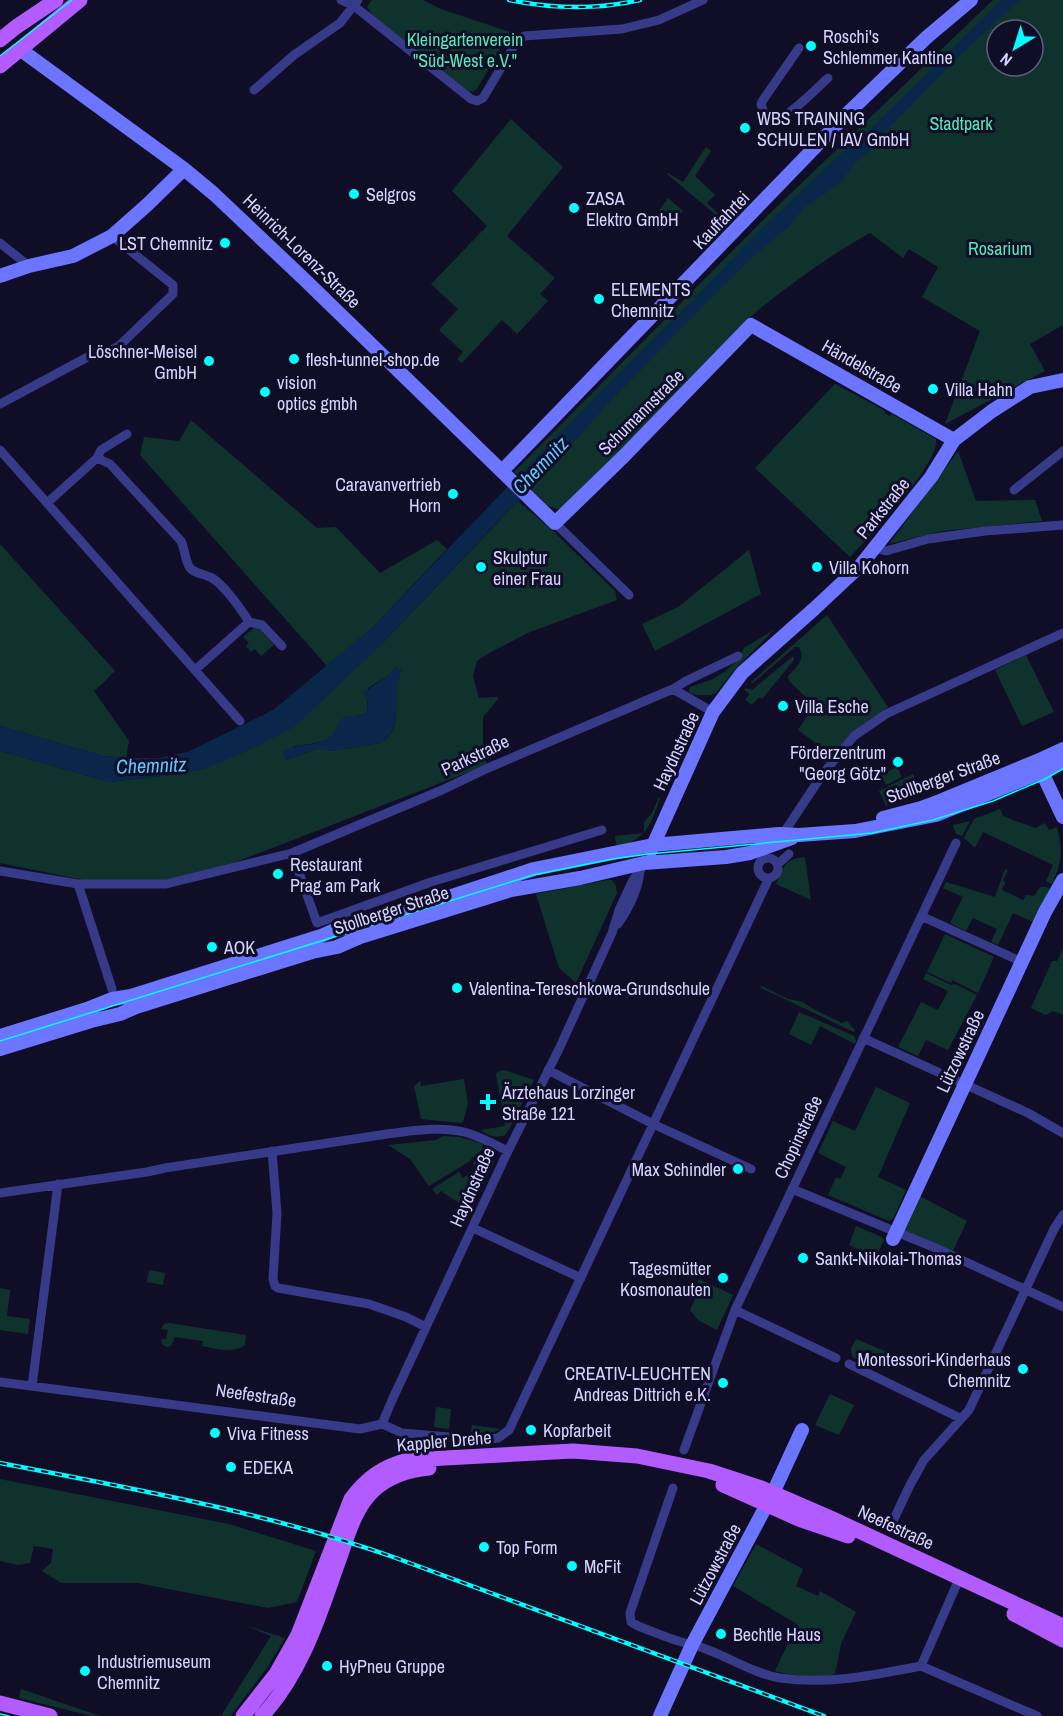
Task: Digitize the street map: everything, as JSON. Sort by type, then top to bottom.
[{"type":"main road","points":[[1,38],[56,0]]},
{"type":"main road","points":[[0,66],[80,0]]},
{"type":"main road","name":"Heinrich-Lorenz-Straße","points":[[1,38],[21,50]]},
{"type":"main road","name":"Kappler Drehe","points":[[258,1713],[286,1684],[307,1646],[356,1515],[372,1492],[393,1477],[432,1467],[573,1461],[703,1474]]},
{"type":"main road","name":"Neefestraße","points":[[703,1474],[738,1490],[835,1520],[1063,1626]]},
{"type":"main road","name":"Neefestraße","points":[[770,1499],[801,1520],[861,1542],[1001,1607],[1063,1640]]},
{"type":"main road","points":[[0,1703],[50,1716]]},
{"type":"street","points":[[341,0],[356,3],[471,99],[477,101],[483,98],[514,46],[524,36],[622,29],[658,20],[703,0]]},
{"type":"street","name":"Kauffahrtei","points":[[502,471],[849,112],[927,37],[971,0]]},
{"type":"street","points":[[254,90],[294,55],[340,23],[356,3]]},
{"type":"street","points":[[798,48],[763,100],[761,104],[765,114],[776,119],[783,116],[828,78]]},
{"type":"street","name":"Heinrich-Lorenz-Straße","points":[[21,50],[184,169],[243,220],[555,523]]},
{"type":"street","points":[[0,276],[29,266],[73,256],[112,236],[184,169]]},
{"type":"street","points":[[0,404],[96,353],[107,352],[119,346],[173,294],[173,285],[112,236]]},
{"type":"street","points":[[0,243],[29,266]]},
{"type":"street","name":"Händelstraße","points":[[751,325],[954,440]]},
{"type":"street","name":"Schumannstraße","points":[[555,523],[623,457],[751,325]]},
{"type":"street","points":[[954,440],[992,411],[1030,387],[1063,380]]},
{"type":"street","points":[[47,503],[97,458],[101,450],[127,434]]},
{"type":"street","name":"Parkstraße","points":[[714,712],[742,673],[860,566],[931,477],[954,440]]},
{"type":"street","points":[[0,450],[240,720]]},
{"type":"street","points":[[1014,490],[1063,452]]},
{"type":"street","points":[[97,458],[110,464],[181,541],[189,566],[216,581],[243,611],[249,622],[262,625],[282,646]]},
{"type":"street","points":[[555,523],[629,595]]},
{"type":"street","points":[[874,548],[886,551],[928,539],[974,532],[1063,525]]},
{"type":"street","points":[[195,670],[249,622]]},
{"type":"street","points":[[783,834],[822,775],[854,736],[886,714],[1063,633]]},
{"type":"street","name":"Parkstraße","points":[[0,871],[78,884],[166,884],[292,853],[673,689],[738,656]]},
{"type":"street","points":[[673,689],[714,712]]},
{"type":"street","name":"Haydnstraße","points":[[382,1424],[612,933],[628,890],[653,845],[699,740],[714,712]]},
{"type":"street","name":"Stollberger Straße","points":[[1040,766],[1063,749]]},
{"type":"street","name":"Stollberger Straße","points":[[0,1036],[112,999],[131,996],[534,869],[653,845],[832,832],[921,808],[1040,766],[1063,762]]},
{"type":"street","points":[[1040,766],[1063,818]]},
{"type":"street","points":[[292,853],[317,923],[431,882],[602,830]]},
{"type":"street","name":"Stollberger Straße","points":[[0,1049],[120,1014],[312,952],[337,947],[360,937],[511,890],[642,867],[750,853],[799,835]]},
{"type":"street","name":"Chopinstraße","points":[[684,1450],[735,1310],[956,843]]},
{"type":"street","points":[[778,864],[771,858],[765,858],[758,867],[760,874],[769,878],[776,875],[778,864],[789,854]]},
{"type":"street","points":[[473,1228],[582,1278],[769,878]]},
{"type":"street","name":"Lützowstraße","points":[[894,1235],[1045,912],[1063,880]]},
{"type":"street","points":[[78,884],[112,989]]},
{"type":"street","points":[[921,916],[1022,962]]},
{"type":"street","points":[[863,1038],[965,1083],[1028,1113],[1063,1133]]},
{"type":"street","points":[[548,1070],[653,1124],[750,1169]]},
{"type":"street","points":[[0,1193],[387,1134],[462,1131],[508,1151]]},
{"type":"street","points":[[272,1151],[277,1213],[273,1279],[275,1286],[369,1304],[426,1327]]},
{"type":"street","points":[[32,1386],[58,1184]]},
{"type":"street","points":[[792,1189],[1063,1307]]},
{"type":"street","points":[[892,1522],[921,1466],[969,1410],[1054,1229],[1063,1215]]},
{"type":"street","name":"Neefestraße","points":[[0,1382],[360,1429],[382,1424],[402,1433],[467,1440],[498,1438],[509,1430],[582,1278]]},
{"type":"street","points":[[735,1310],[836,1358]]},
{"type":"street","points":[[849,1364],[960,1418]]},
{"type":"street","name":"Lützowstraße","points":[[660,1716],[693,1645],[770,1499],[802,1430]]},
{"type":"street","points":[[673,1488],[630,1613],[631,1622],[701,1646],[759,1672],[779,1678],[840,1680],[921,1666],[1037,1716]]},
{"type":"street","points":[[921,1666],[956,1586]]},
{"type":"green space","name":"Kleingartenverein \"Süd-West e.V.\"","points":[[372,0],[423,0],[441,9],[510,32],[477,89],[472,92],[466,90],[372,15],[367,7]]},
{"type":"green space","name":"Stadtpark","points":[[993,0],[1063,0],[1063,325],[1030,344],[1045,371],[945,424],[980,331],[922,297],[938,267],[909,249],[903,258],[870,233],[809,272],[751,316],[569,503],[558,509],[548,506],[514,472],[760,223]]},
{"type":"green space","points":[[511,119],[563,167],[507,236],[555,278],[540,294],[548,301],[517,334],[502,320],[462,363],[457,359],[463,352],[439,330],[458,309],[431,284],[487,226],[452,191]]},
{"type":"green space","points":[[706,147],[711,151],[695,176],[715,195],[707,203],[724,219],[705,239],[701,235],[717,216],[667,174],[683,182]]},
{"type":"green space","points":[[668,198],[683,211],[670,227],[666,225],[661,231],[650,223]]},
{"type":"green space","points":[[835,384],[884,410],[889,416],[892,414],[936,439],[934,450],[916,482],[850,557],[755,468]]},
{"type":"green space","points":[[191,420],[317,528],[336,527],[380,573],[437,540],[447,549],[372,628],[327,666],[140,455],[144,437],[179,441]]},
{"type":"green space","points":[[958,451],[976,501],[1035,500],[1042,521],[942,531],[889,544]]},
{"type":"green space","points":[[518,501],[551,529],[615,591],[617,600],[530,632],[477,661],[473,676],[479,698],[497,697],[498,699],[483,717],[483,749],[487,765],[176,885],[118,887],[0,863],[0,751],[110,782],[207,768],[379,647]],"holes":[[[396,667],[395,722],[391,734],[386,739],[380,743],[330,751],[320,748],[286,760],[294,746],[326,740],[334,734],[341,721],[367,712],[368,688],[387,676]]]},
{"type":"green space","points":[[0,544],[115,671],[94,691],[129,741],[126,758],[103,756],[0,726]]},
{"type":"green space","points":[[749,550],[761,594],[655,651],[642,624],[678,607]]},
{"type":"green space","points":[[827,615],[888,707],[851,733],[824,763],[811,752],[817,744],[798,730],[811,710],[809,700],[789,681],[788,676],[801,659],[799,647],[795,647],[753,683],[751,682]]},
{"type":"green space","points":[[257,626],[274,645],[261,656],[255,649],[251,652],[246,646],[249,643],[243,637]]},
{"type":"green space","points":[[775,629],[735,669],[716,693],[697,695],[690,693],[690,687],[711,680],[726,671],[737,660],[744,648]]},
{"type":"green space","points":[[1026,655],[1054,712],[1022,726],[995,670]]},
{"type":"green space","points":[[792,657],[794,660],[762,699],[759,697],[752,705],[745,700],[750,694],[744,690],[746,688],[752,690]]},
{"type":"green space","points":[[897,767],[902,777],[886,785],[881,775]]},
{"type":"green space","points":[[913,774],[920,790],[886,806],[879,791]]},
{"type":"green space","points":[[659,797],[653,818],[644,832],[644,822],[652,813]]},
{"type":"green space","points":[[1000,809],[1003,816],[1035,828],[1045,823],[1049,830],[1057,827],[1060,856],[1052,884],[1046,881],[1053,865],[983,832],[975,848],[964,838],[974,819]]},
{"type":"green space","points":[[970,821],[962,836],[956,834],[953,825]]},
{"type":"green space","points":[[643,833],[635,840],[617,849],[615,836]]},
{"type":"green space","points":[[805,857],[811,900],[776,884],[786,864]]},
{"type":"green space","points":[[1005,869],[1008,870],[1003,880],[1005,883],[1002,890],[1023,900],[1026,895],[1034,896],[1042,887],[1051,889],[1033,922],[1013,913],[998,945],[991,942],[997,929],[973,918],[966,931],[950,923],[963,897],[943,888],[946,882],[995,897]]},
{"type":"green space","points":[[612,880],[617,893],[576,983],[559,968],[536,894]]},
{"type":"green space","points":[[945,934],[994,957],[978,993],[952,980],[951,983],[927,972]]},
{"type":"green space","points":[[1063,948],[1063,1015],[1053,1011],[1046,1015],[1031,1008],[1052,961],[1057,961]]},
{"type":"green space","points":[[926,973],[977,995],[948,1050],[926,1040],[918,1056],[898,1047],[921,1002],[938,1010],[948,991],[923,979]]},
{"type":"green space","points":[[762,986],[788,999],[803,1002],[842,1023],[847,1021],[855,1030],[854,1032],[759,987]]},
{"type":"green space","points":[[799,1012],[854,1036],[855,1044],[820,1026],[811,1045],[789,1034]]},
{"type":"green space","points":[[504,1070],[534,1080],[507,1133],[494,1136],[481,1130],[505,1126],[496,1074]]},
{"type":"green space","points":[[464,1079],[468,1103],[463,1122],[421,1119],[414,1086],[420,1081],[421,1086]]},
{"type":"green space","points":[[876,1087],[910,1103],[878,1177],[906,1190],[893,1219],[889,1221],[828,1195],[836,1177],[840,1179],[846,1167],[818,1153],[833,1121],[855,1131]]},
{"type":"green space","points":[[443,1136],[460,1137],[483,1144],[482,1150],[467,1163],[429,1186],[410,1159],[388,1145],[436,1140]]},
{"type":"green space","points":[[487,1153],[494,1162],[469,1215],[466,1213],[468,1209],[441,1191],[437,1195],[432,1189],[459,1172],[463,1178],[476,1169],[473,1163]]},
{"type":"green space","points":[[914,1193],[967,1221],[951,1255],[896,1231]]},
{"type":"green space","points":[[856,1226],[884,1240],[876,1257],[849,1245]]},
{"type":"green space","points":[[149,1270],[165,1273],[163,1285],[147,1282]]},
{"type":"green space","points":[[699,1279],[733,1295],[717,1330],[698,1320],[690,1310],[695,1299],[691,1297]]},
{"type":"green space","points":[[0,1288],[10,1290],[7,1316],[30,1319],[28,1334],[0,1330]]},
{"type":"green space","points":[[164,1324],[246,1335],[245,1345],[230,1350],[219,1349],[202,1346],[203,1341],[175,1337],[171,1346],[166,1347],[162,1344],[161,1339],[166,1339],[168,1330],[161,1329]]},
{"type":"green space","points":[[856,1339],[887,1352],[879,1369],[854,1358],[851,1351]]},
{"type":"green space","points":[[830,1394],[854,1405],[839,1435],[815,1425]]},
{"type":"green space","points":[[436,1407],[451,1409],[449,1429],[434,1427]]},
{"type":"green space","points":[[472,1425],[500,1429],[490,1433],[471,1432]]},
{"type":"green space","points":[[0,1479],[229,1524],[316,1551],[297,1602],[268,1608],[137,1583],[61,1583],[42,1571],[51,1563],[53,1549],[34,1546],[30,1563],[18,1565],[0,1561]]},
{"type":"green space","points":[[756,1544],[803,1569],[796,1586],[818,1596],[820,1591],[856,1612],[841,1644],[835,1674],[805,1676],[775,1671],[797,1624],[733,1586]]},
{"type":"green space","points":[[247,1626],[285,1638],[267,1668],[232,1714],[221,1716],[271,1636]]},
{"type":"green space","points":[[21,1689],[100,1716],[19,1698]]},
{"type":"water","name":"Chemnitz","points":[[1002,0],[1020,0],[1000,18],[985,18],[985,32],[890,127],[874,147],[855,163],[840,183],[804,208],[789,226],[710,299],[564,450],[531,490],[379,647],[294,727],[252,749],[207,768],[110,782],[0,751],[0,726],[103,756],[158,758],[188,752],[273,710],[372,628],[567,425],[755,235],[835,159],[865,134]]},
{"type":"water","points":[[396,667],[402,669],[397,686],[395,720],[391,733],[386,738],[380,743],[330,751],[320,748],[286,760],[283,752],[328,739],[342,719],[367,712],[368,701],[363,693]]},
{"type":"tram line","points":[[0,56],[72,0]]},
{"type":"tram line","points":[[0,1041],[533,875],[649,854],[872,833],[933,820],[993,801],[1063,769]]},
{"type":"tram line","points":[[0,1714],[9,1716]]},
{"type":"railway","points":[[509,0],[575,7],[640,0]]},
{"type":"railway","points":[[0,1463],[200,1503],[298,1527],[347,1542],[824,1716]]},
{"type":"place","name":"Roschi's Schlemmer Kantine","points":[[811,46]]},
{"type":"place","name":"WBS TRAINING SCHULEN / IAV GmbH","points":[[745,128]]},
{"type":"place","name":"Selgros","points":[[354,194]]},
{"type":"place","name":"ZASA Elektro GmbH","points":[[574,208]]},
{"type":"place","name":"LST Chemnitz","points":[[225,243]]},
{"type":"place","name":"ELEMENTS Chemnitz","points":[[599,299]]},
{"type":"place","name":"flesh-tunnel-shop.de","points":[[294,359]]},
{"type":"place","name":"Löschner-Meisel GmbH","points":[[209,361]]},
{"type":"place","name":"Villa Hahn","points":[[933,389]]},
{"type":"place","name":"vision optics gmbh","points":[[265,392]]},
{"type":"place","name":"Caravanvertrieb Horn","points":[[453,494]]},
{"type":"place","name":"Skulptur einer Frau","points":[[481,567]]},
{"type":"place","name":"Villa Kohorn","points":[[817,567]]},
{"type":"place","name":"Villa Esche","points":[[783,706]]},
{"type":"place","name":"Förderzentrum \"Georg Götz\"","points":[[898,762]]},
{"type":"place","name":"Restaurant Prag am Park","points":[[278,874]]},
{"type":"place","name":"AOK","points":[[212,947]]},
{"type":"place","name":"Valentina-Tereschkowa-Grundschule","points":[[457,988]]},
{"type":"place","name":"Ärztehaus Lorzinger Straße 121","points":[[488,1102]]},
{"type":"place","name":"Max Schindler","points":[[738,1169]]},
{"type":"place","name":"Sankt-Nikolai-Thomas","points":[[803,1258]]},
{"type":"place","name":"Tagesmütter Kosmonauten","points":[[723,1278]]},
{"type":"place","name":"Montessori-Kinderhaus Chemnitz","points":[[1023,1369]]},
{"type":"place","name":"CREATIV-LEUCHTEN Andreas Dittrich e.K.","points":[[723,1383]]},
{"type":"place","name":"Kopfarbeit","points":[[531,1430]]},
{"type":"place","name":"Viva Fitness","points":[[215,1433]]},
{"type":"place","name":"EDEKA","points":[[231,1467]]},
{"type":"place","name":"Top Form","points":[[484,1547]]},
{"type":"place","name":"McFit","points":[[572,1566]]},
{"type":"place","name":"Bechtle Haus","points":[[721,1634]]},
{"type":"place","name":"HyPneu Gruppe","points":[[327,1666]]},
{"type":"place","name":"Industriemuseum Chemnitz","points":[[85,1671]]},
{"type":"park label","name":"Rosarium","points":[[1000,248]]}]
